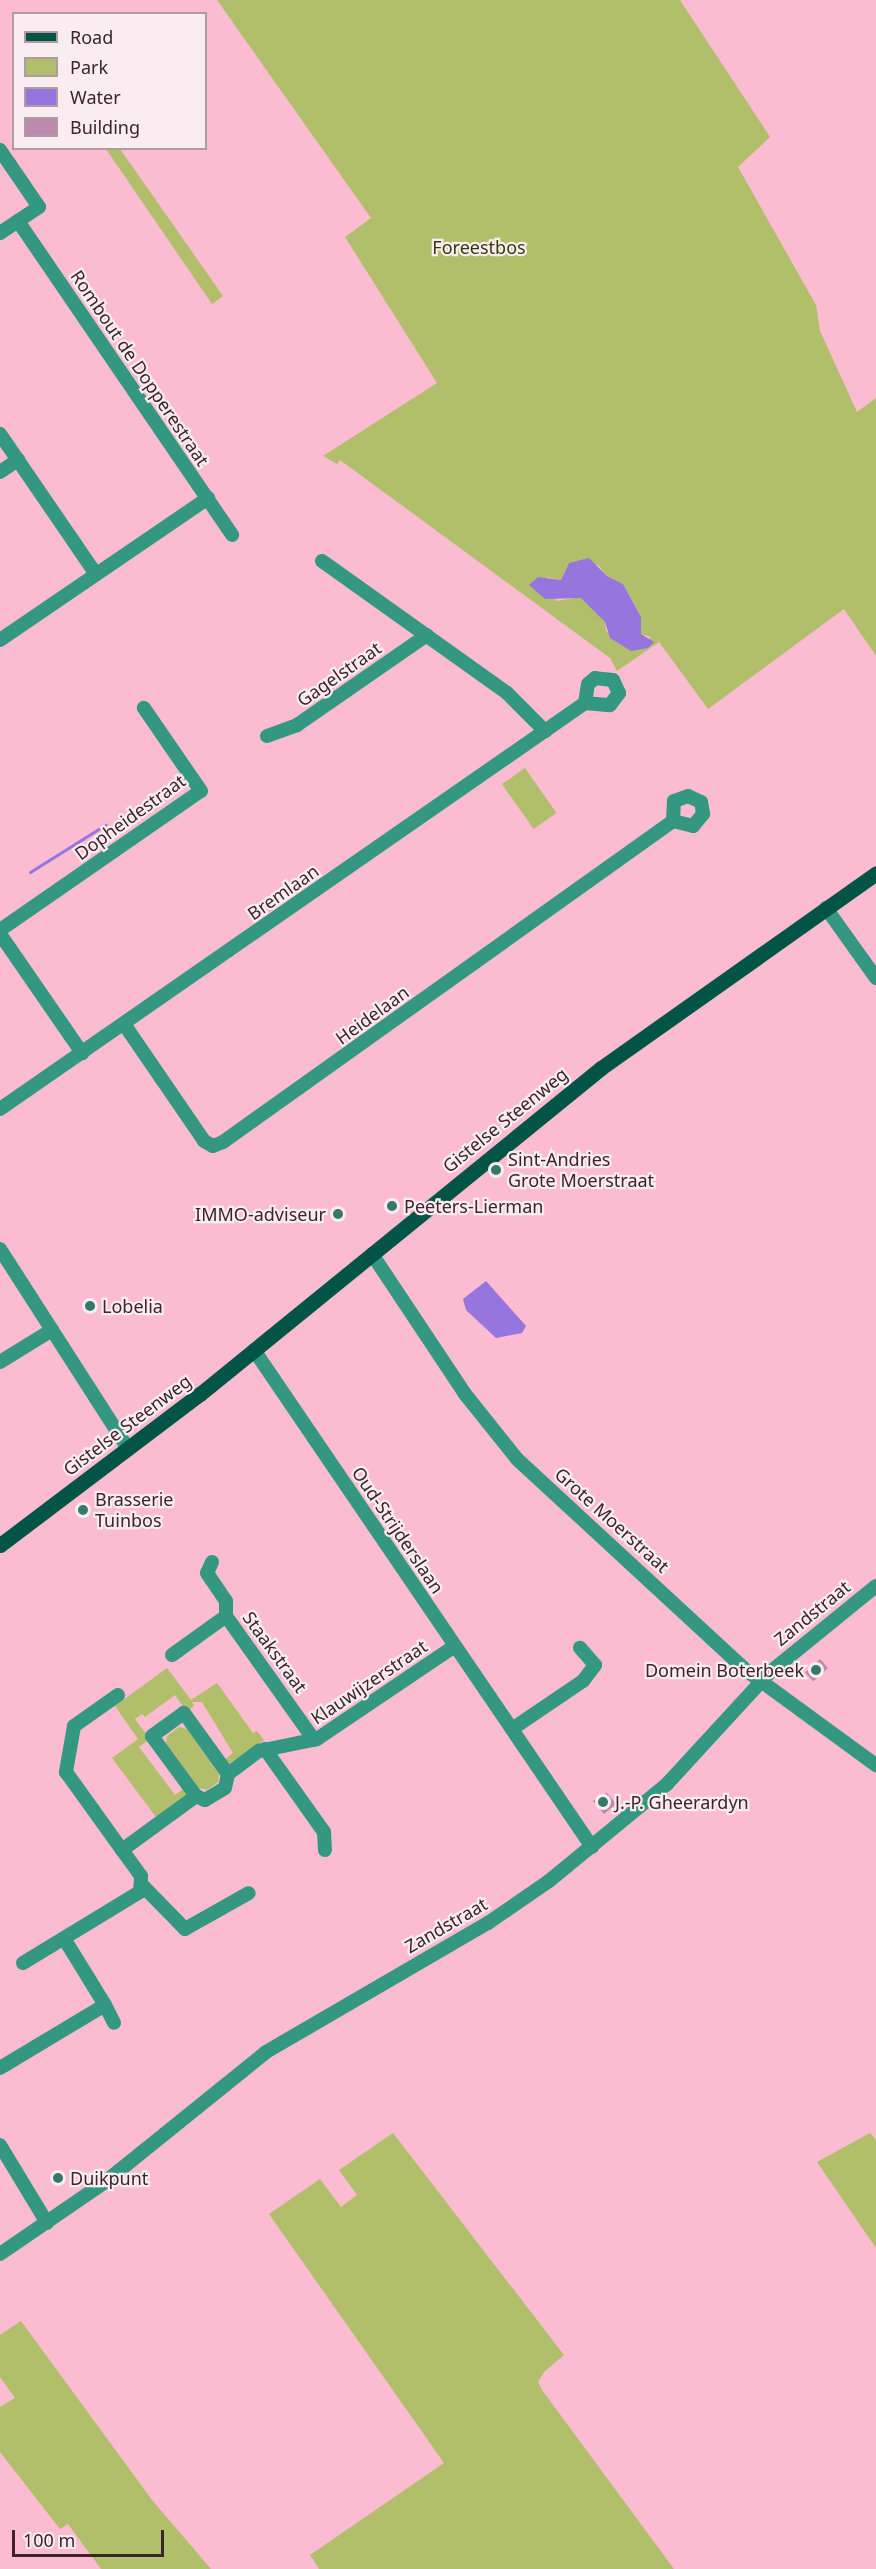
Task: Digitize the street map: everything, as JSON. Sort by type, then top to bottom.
[{"type":"main road","name":"Gistelse Steenweg","points":[[0,1545],[254,1350],[601,1068],[876,873]]},
{"type":"street","points":[[0,150],[39,207],[0,233]]},
{"type":"street","name":"Rombout de Dopperestraat","points":[[18,221],[232,535]]},
{"type":"street","points":[[0,434],[96,574]]},
{"type":"street","points":[[0,472],[18,460]]},
{"type":"street","points":[[0,640],[208,498]]},
{"type":"street","points":[[322,561],[507,693],[545,732]]},
{"type":"street","name":"Gagelstraat","points":[[267,736],[297,725],[427,635]]},
{"type":"street","name":"Bremlaan","points":[[0,1109],[585,703]]},
{"type":"street","name":"Dopheidestraat","points":[[82,1053],[0,932],[201,791],[144,708]]},
{"type":"street","name":"Heidelaan","points":[[124,1024],[204,1142],[213,1146],[223,1143],[673,821]]},
{"type":"street","points":[[826,908],[876,978]]},
{"type":"street","points":[[0,1249],[128,1448]]},
{"type":"street","name":"Grote Moerstraat","points":[[372,1254],[451,1375],[506,1447],[760,1682],[876,1765]]},
{"type":"street","points":[[0,1362],[52,1330]]},
{"type":"street","name":"Oud-Strijderslaan","points":[[254,1350],[592,1847]]},
{"type":"street","name":"Staakstraat","points":[[212,1562],[207,1573],[226,1601],[226,1616],[314,1740]]},
{"type":"street","name":"Zandstraat","points":[[0,2254],[47,2223],[266,2052],[488,1923],[592,1847],[667,1784],[760,1682],[876,1586]]},
{"type":"street","name":"Staakstraat","points":[[172,1655],[226,1616]]},
{"type":"street","name":"Klauwijzerstraat","points":[[122,1850],[196,1796],[205,1800],[225,1788],[228,1774],[265,1749],[314,1740],[455,1646]]},
{"type":"street","points":[[512,1730],[583,1681],[595,1665],[580,1648]]},
{"type":"street","points":[[118,1695],[74,1726],[66,1772],[122,1850],[143,1886],[185,1929],[249,1893]]},
{"type":"street","points":[[196,1796],[152,1736],[184,1713],[228,1774]]},
{"type":"street","points":[[265,1749],[324,1832],[325,1850]]},
{"type":"street","points":[[23,1963],[137,1896],[143,1886]]},
{"type":"street","points":[[65,1940],[114,2023]]},
{"type":"street","points":[[0,2068],[105,2005]]},
{"type":"street","points":[[0,2145],[47,2223]]},
{"type":"green space","name":"Foreestbos","points":[[217,0],[680,0],[770,137],[738,167],[816,305],[820,331],[857,412],[876,398],[876,656],[844,609],[708,709],[659,642],[617,671],[610,658],[340,460],[337,464],[323,456],[437,383],[345,237],[371,218]],"holes":[[[569,563],[598,565],[607,576],[623,584],[637,609],[641,634],[651,637],[631,651],[606,631],[605,622],[581,597],[556,601],[546,577],[561,580]]]},
{"type":"green space","points":[[107,150],[121,150],[223,296],[212,304]]},
{"type":"green space","points":[[525,768],[557,813],[534,829],[502,784]]},
{"type":"green space","points":[[167,1668],[191,1700],[217,1683],[253,1733],[257,1731],[264,1740],[227,1766],[223,1761],[233,1753],[202,1702],[192,1702],[194,1706],[187,1712],[175,1695],[145,1717],[142,1714],[135,1719],[150,1739],[139,1747],[175,1795],[185,1788],[189,1793],[156,1817],[112,1758],[138,1739],[115,1706]]},
{"type":"green space","points":[[179,1727],[187,1729],[219,1774],[218,1782],[207,1790],[199,1788],[166,1743],[167,1736]]},
{"type":"green space","points":[[393,2133],[564,2355],[544,2372],[538,2382],[542,2390],[674,2569],[319,2569],[310,2555],[444,2463],[269,2214],[320,2179],[341,2207],[357,2195],[339,2170]]},
{"type":"green space","points":[[870,2133],[876,2140],[876,2248],[817,2162]]},
{"type":"green space","points":[[21,2321],[152,2500],[211,2569],[101,2569],[68,2524],[60,2529],[0,2452],[0,2407],[15,2398],[0,2377],[0,2335]]},
{"type":"water","points":[[589,558],[607,576],[623,584],[641,617],[641,634],[654,642],[648,648],[631,651],[610,638],[605,622],[581,598],[545,599],[529,585],[538,577],[561,580],[569,563]]},
{"type":"water","points":[[486,1281],[526,1326],[522,1333],[496,1338],[466,1310],[463,1299]]},
{"type":"building","name":"Domein Boterbeek","points":[[820,1659],[828,1668],[813,1681],[805,1672]]},
{"type":"building","name":"J.-P. Gheerardyn","points":[[607,1793],[616,1804],[604,1814],[593,1801]]},
{"type":"waterway","points":[[30,872],[105,825]]},
{"type":"place","name":"Sint-Andries Grote Moerstraat","points":[[496,1170]]},
{"type":"place","name":"Peeters-Lierman","points":[[392,1206]]},
{"type":"place","name":"IMMO-adviseur","points":[[338,1214]]},
{"type":"place","name":"Lobelia","points":[[90,1306]]},
{"type":"place","name":"Brasserie Tuinbos","points":[[83,1510]]},
{"type":"place","name":"Domein Boterbeek","points":[[816,1670]]},
{"type":"place","name":"J.-P. Gheerardyn","points":[[603,1802]]},
{"type":"place","name":"Duikpunt","points":[[58,2178]]}]
